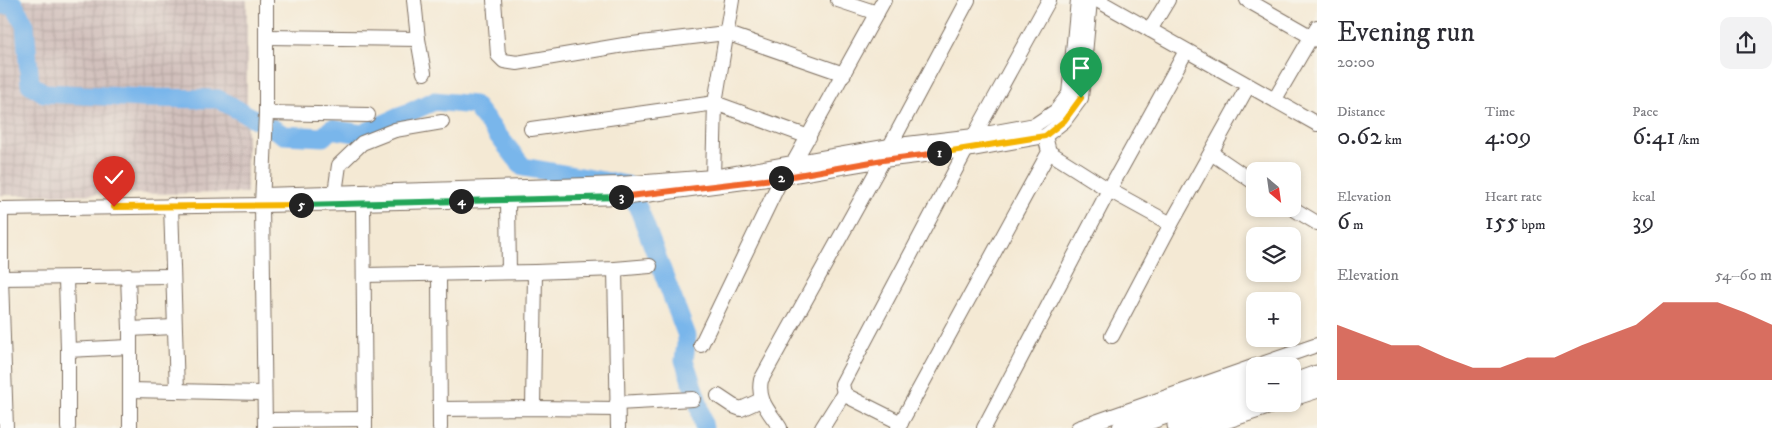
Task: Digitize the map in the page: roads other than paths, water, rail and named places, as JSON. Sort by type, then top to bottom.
[{"type":"highway","points":[[1301,366],[1317,361]]},
{"type":"highway","points":[[1301,382],[1317,376]]},
{"type":"highway","points":[[1123,428],[1246,385]]},
{"type":"highway","points":[[1168,428],[1246,401]]},
{"type":"street","points":[[266,0],[266,113],[262,200],[265,424],[365,423],[363,203]]},
{"type":"street","points":[[414,0],[424,72]]},
{"type":"street","points":[[494,0],[498,55],[504,61],[517,63],[624,44],[726,33],[844,74]]},
{"type":"street","points":[[713,177],[715,103],[732,0]]},
{"type":"street","points":[[838,0],[877,13]]},
{"type":"street","points":[[701,345],[786,168],[809,137],[884,0]]},
{"type":"street","points":[[890,146],[968,0]]},
{"type":"street","points":[[974,136],[1049,0]]},
{"type":"street","points":[[262,200],[363,203],[508,200],[636,192],[786,168],[890,146],[974,136],[1035,125],[1056,111],[1069,94],[1078,0]]},
{"type":"street","points":[[6,428],[0,278],[0,209],[170,206],[335,193],[620,184],[636,192],[713,177],[966,150],[1045,136],[1064,121],[1081,98],[1090,0]]},
{"type":"street","points":[[1097,0],[1317,124]]},
{"type":"street","points":[[1150,30],[1168,0]]},
{"type":"street","points":[[1247,0],[1315,34],[1275,99]]},
{"type":"street","points":[[266,37],[418,39]]},
{"type":"street","points":[[984,428],[1109,190],[1186,51]]},
{"type":"street","points":[[1112,336],[1248,86]]},
{"type":"street","points":[[531,129],[715,103],[809,137]]},
{"type":"street","points":[[266,113],[368,115]]},
{"type":"street","points":[[335,193],[339,165],[362,143],[394,130],[442,122]]},
{"type":"street","points":[[844,393],[900,426],[1048,152],[1045,136]]},
{"type":"street","points":[[822,428],[844,393],[842,384],[966,150]]},
{"type":"street","points":[[1048,152],[1109,190],[1172,224]]},
{"type":"street","points":[[1211,153],[1246,176]]},
{"type":"street","points":[[780,428],[761,400],[759,390],[761,380],[883,160]]},
{"type":"street","points":[[508,200],[509,272]]},
{"type":"street","points":[[170,206],[177,391]]},
{"type":"street","points":[[1301,213],[1317,223]]},
{"type":"street","points":[[364,275],[535,272],[650,266]]},
{"type":"street","points":[[615,269],[618,428]]},
{"type":"street","points":[[533,408],[535,272]]},
{"type":"street","points":[[439,275],[440,428]]},
{"type":"street","points":[[128,276],[130,428]]},
{"type":"street","points":[[0,278],[172,276]]},
{"type":"street","points":[[66,278],[68,428]]},
{"type":"street","points":[[130,329],[174,328]]},
{"type":"street","points":[[1282,357],[1317,345]]},
{"type":"street","points":[[68,350],[129,347]]},
{"type":"street","points":[[1078,428],[1246,369]]},
{"type":"street","points":[[130,390],[264,393]]},
{"type":"street","points":[[1301,396],[1317,391]]},
{"type":"street","points":[[718,396],[741,409],[761,400]]},
{"type":"street","points":[[440,409],[617,406],[693,399]]},
{"type":"street","points":[[1206,428],[1254,412]]},
{"type":"waterway","points":[[0,5],[14,5],[25,25],[30,84],[44,93],[142,98],[218,99],[257,120]]},
{"type":"waterway","points":[[272,128],[284,135],[323,137],[331,129],[362,134],[434,101],[474,105],[523,167],[627,185],[640,212],[687,336],[684,360],[699,405],[704,428]]}]
